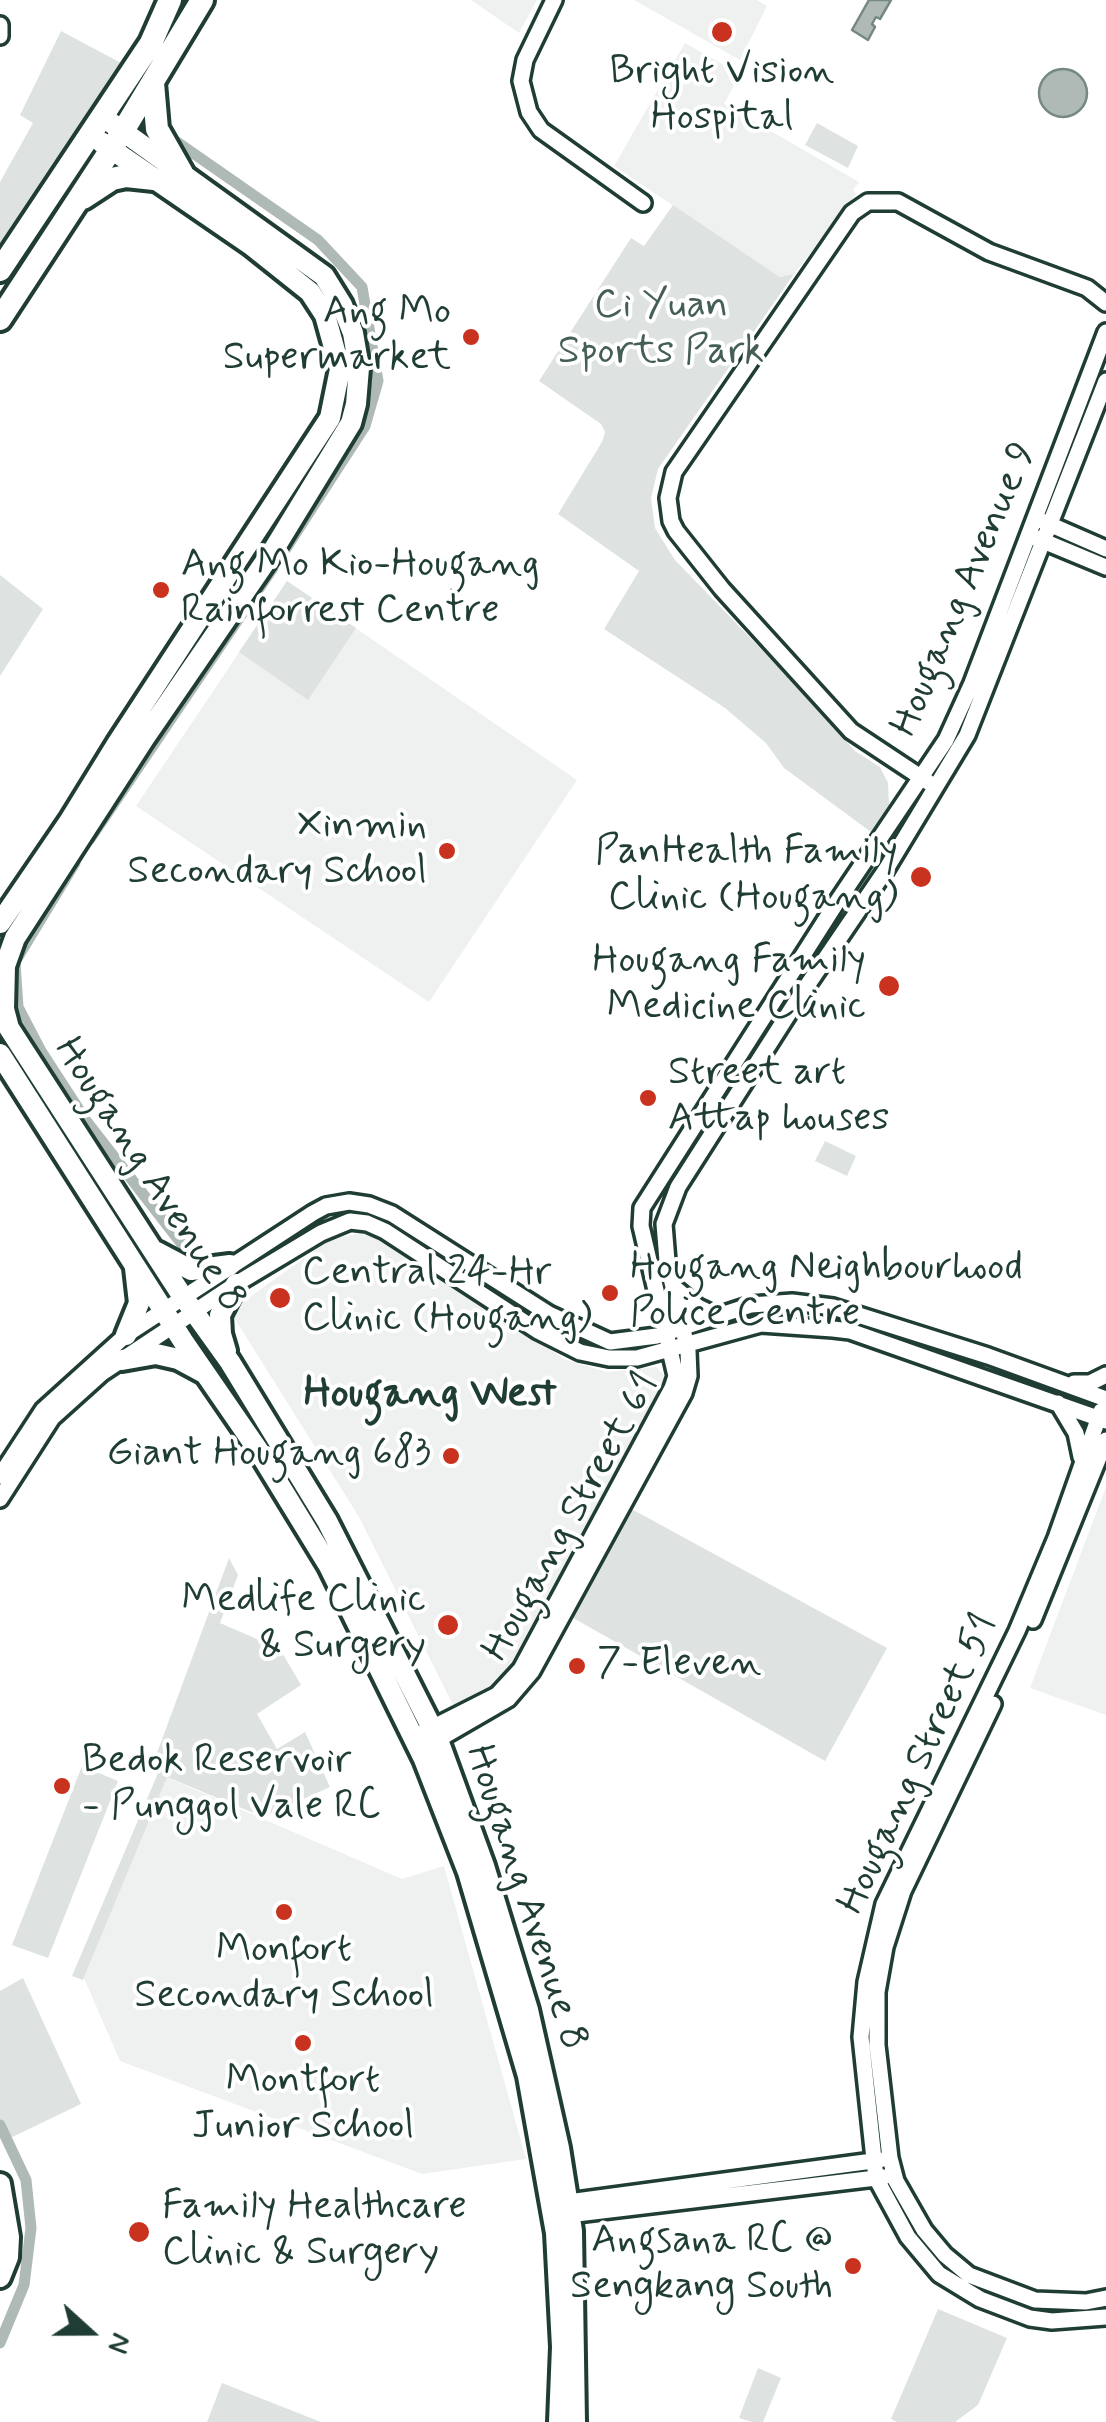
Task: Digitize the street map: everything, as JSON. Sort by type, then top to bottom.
[{"type":"highway","points":[[0,270],[151,42],[170,0]]},
{"type":"highway","points":[[0,319],[202,2]]},
{"type":"highway","points":[[153,83],[157,129],[182,174]]},
{"type":"highway","points":[[75,204],[112,179],[154,179]]},
{"type":"main road","name":"Hougang Avenue 8","points":[[0,923],[69,822],[232,612],[351,424],[356,404],[359,368],[353,333],[324,276],[182,174],[97,126]]},
{"type":"main road","name":"Hougang Avenue 8","points":[[117,140],[154,179],[252,244],[310,292],[325,315],[340,369],[330,418],[212,600],[15,938],[5,966],[2,991],[10,1028],[179,1312],[210,1377],[329,1566],[426,1739]]},
{"type":"main road","points":[[212,600],[232,612]]},
{"type":"main road","name":"Hougang Avenue 8","points":[[0,1054],[143,1254]]},
{"type":"main road","points":[[126,1335],[139,1303],[143,1254],[192,1270],[233,1274],[220,1315],[230,1362]]},
{"type":"main road","name":"Hougang Avenue 8","points":[[179,1312],[230,1362],[349,1560],[426,1739],[528,2076],[562,2209],[575,2290],[575,2422]]},
{"type":"main road","points":[[122,1360],[156,1354],[178,1359],[210,1377]]},
{"type":"main road","points":[[0,2184],[10,2236],[0,2278]]},
{"type":"main road","name":"Hougang Avenue 8","points":[[558,2422],[562,2209]]},
{"type":"street","points":[[553,2],[524,60],[521,81],[530,112],[541,130],[643,203]]},
{"type":"street","points":[[0,25],[0,36]]},
{"type":"street","points":[[936,787],[844,724],[699,560],[670,521],[668,498],[674,472],[852,214],[868,202],[898,202],[990,252],[1087,288],[1106,303]]},
{"type":"street","points":[[1087,288],[1106,288]]},
{"type":"street","name":"Hougang Avenue 9","points":[[668,1340],[641,1226],[642,1208],[956,720],[1106,332]]},
{"type":"street","name":"Hougang Avenue 9","points":[[685,1334],[667,1261],[664,1224],[678,1187],[885,871],[960,748],[981,704],[1106,381]]},
{"type":"street","points":[[1034,518],[1106,549]]},
{"type":"street","points":[[1028,535],[1106,568]]},
{"type":"street","points":[[0,1499],[52,1418],[179,1312],[326,1206],[349,1202],[392,1214],[573,1327],[610,1342],[668,1340]]},
{"type":"street","points":[[233,1274],[335,1225],[367,1222],[552,1340],[580,1352],[609,1358],[645,1356],[683,1376],[720,1333]]},
{"type":"street","points":[[675,1288],[698,1307],[715,1314]]},
{"type":"street","points":[[645,1356],[715,1314],[751,1305],[792,1302],[833,1307],[1106,1399]]},
{"type":"street","points":[[642,1339],[652,1330],[660,1305]]},
{"type":"street","points":[[0,1476],[43,1410],[126,1335],[179,1312]]},
{"type":"street","points":[[685,1334],[720,1333],[761,1324],[850,1331],[1102,1419]]},
{"type":"street","name":"Hougang Street 61","points":[[426,1739],[497,1695],[520,1669],[683,1376],[685,1334]]},
{"type":"street","name":"Hougang Street 61","points":[[668,1340],[683,1376]]},
{"type":"street","points":[[1066,1384],[1090,1384],[1106,1375]]},
{"type":"street","name":"Hougang Street 51","points":[[1106,1399],[1094,1464],[1046,1594],[903,1891],[891,1922],[877,1992],[877,2045],[890,2158],[894,2175],[924,2230],[945,2256],[969,2275],[1035,2300],[1059,2303],[1106,2298]]},
{"type":"street","points":[[1058,1403],[1094,1464]]},
{"type":"street","name":"Hougang Street 51","points":[[1106,1440],[890,1889],[866,1982],[862,2025],[874,2170],[908,2237],[939,2274],[1004,2310],[1052,2321],[1106,2317]]},
{"type":"street","points":[[874,2170],[890,2158]]},
{"type":"street","points":[[562,2209],[874,2170],[894,2175]]},
{"type":"shaded area","points":[[471,0],[537,0],[519,33]]},
{"type":"shaded area","name":"Bright Vision Hospital","points":[[634,0],[757,0],[767,6],[740,60]]},
{"type":"shaded area","points":[[869,0],[891,0],[880,19],[876,17],[868,40],[852,30]]},
{"type":"shaded area","points":[[685,43],[740,74],[724,104],[859,182],[853,190],[856,194],[794,274],[780,277],[614,166]]},
{"type":"shaded area","points":[[1063,69],[1080,76],[1087,93],[1080,110],[1063,117],[1046,110],[1039,93],[1046,76]]},
{"type":"shaded area","points":[[287,581],[577,780],[429,1002],[136,806]]},
{"type":"shaded area","points":[[362,1233],[385,1241],[566,1360],[607,1372],[656,1367],[668,1379],[505,1678],[453,1705],[359,1517],[233,1316],[237,1306],[331,1239]]},
{"type":"shaded area","points":[[1106,1487],[1106,1715],[1030,1688]]},
{"type":"shaded area","points":[[166,1777],[402,1879],[444,1866],[526,2159],[422,2174],[120,2061],[84,1978]]},
{"type":"green space","points":[[61,31],[123,64],[0,254],[0,182],[33,123],[20,115]]},
{"type":"green space","points":[[817,123],[858,146],[848,168],[805,145]]},
{"type":"green space","name":"Ci Yuan Sports Park","points":[[673,205],[780,277],[794,274],[658,469],[651,498],[655,528],[675,560],[855,751],[880,767],[888,783],[889,805],[871,832],[784,768],[766,743],[725,708],[604,629],[639,571],[558,514],[605,432],[601,424],[539,381],[631,238],[644,246]]},
{"type":"green space","points":[[0,575],[43,609],[0,676]]},
{"type":"green space","points":[[287,581],[356,628],[308,700],[239,652]]},
{"type":"green space","points":[[825,1141],[856,1156],[847,1176],[815,1161]]},
{"type":"green space","points":[[626,1506],[887,1648],[825,1761],[568,1615]]},
{"type":"green space","points":[[229,1558],[238,1575],[220,1623],[280,1649],[301,1685],[257,1714],[277,1749],[305,1732],[330,1787],[263,1817],[167,1777],[83,1980],[72,1976],[158,1773],[151,1769]]},
{"type":"green space","points":[[82,1766],[118,1781],[48,1958],[12,1945]]},
{"type":"green space","points":[[23,1978],[81,2104],[4,2141],[0,2134],[0,1991]]},
{"type":"green space","points":[[938,2309],[1007,2338],[978,2405],[955,2422],[897,2422],[891,2419]]},
{"type":"green space","points":[[758,2368],[781,2378],[763,2422],[752,2422],[739,2418]]},
{"type":"green space","points":[[222,2383],[321,2422],[207,2422]]},
{"type":"waterway","points":[[177,142],[318,240],[362,287],[378,381],[365,426],[283,553]]},
{"type":"waterway","points":[[90,839],[273,568]]},
{"type":"waterway","points":[[75,863],[15,962],[18,1007],[87,1122],[192,1257]]},
{"type":"waterway","points":[[0,2125],[26,2180],[31,2228],[24,2285],[0,2343]]},
{"type":"place","name":"Bright Vision Hospital","points":[[722,32]]},
{"type":"place","name":"Ang Mo Supermarket","points":[[471,337]]},
{"type":"place","name":"Ang Mo Kio-Hougang Rainforrest Centre","points":[[161,590]]},
{"type":"place","name":"Xinmin Secondary School","points":[[447,851]]},
{"type":"place","name":"PanHealth Family Clinic (Hougang)","points":[[921,877]]},
{"type":"place","name":"Hougang Family Medicine Clinic","points":[[889,986]]},
{"type":"place","name":"Street art Attap houses","points":[[648,1098]]},
{"type":"place","name":"Hougang Neighbourhood Police Centre","points":[[610,1293]]},
{"type":"place","name":"Central 24-Hr Clinic (Hougang)","points":[[280,1298]]},
{"type":"place","name":"Giant Hougang 683","points":[[451,1456]]},
{"type":"place","name":"Medlife Clinic & Surgery","points":[[448,1625]]},
{"type":"place","name":"7-Eleven","points":[[577,1666]]},
{"type":"place","name":"Bedok Reservoir - Punggol Vale RC","points":[[62,1786]]},
{"type":"place","name":"Monfort Secondary School","points":[[284,1912]]},
{"type":"place","name":"Montfort Junior School","points":[[303,2043]]},
{"type":"place","name":"Family Healthcare Clinic & Surgery","points":[[139,2232]]},
{"type":"place","name":"Angsana RC @ Sengkang South","points":[[853,2266]]},
{"type":"district","name":"Hougang West","points":[[430,1396]]}]
